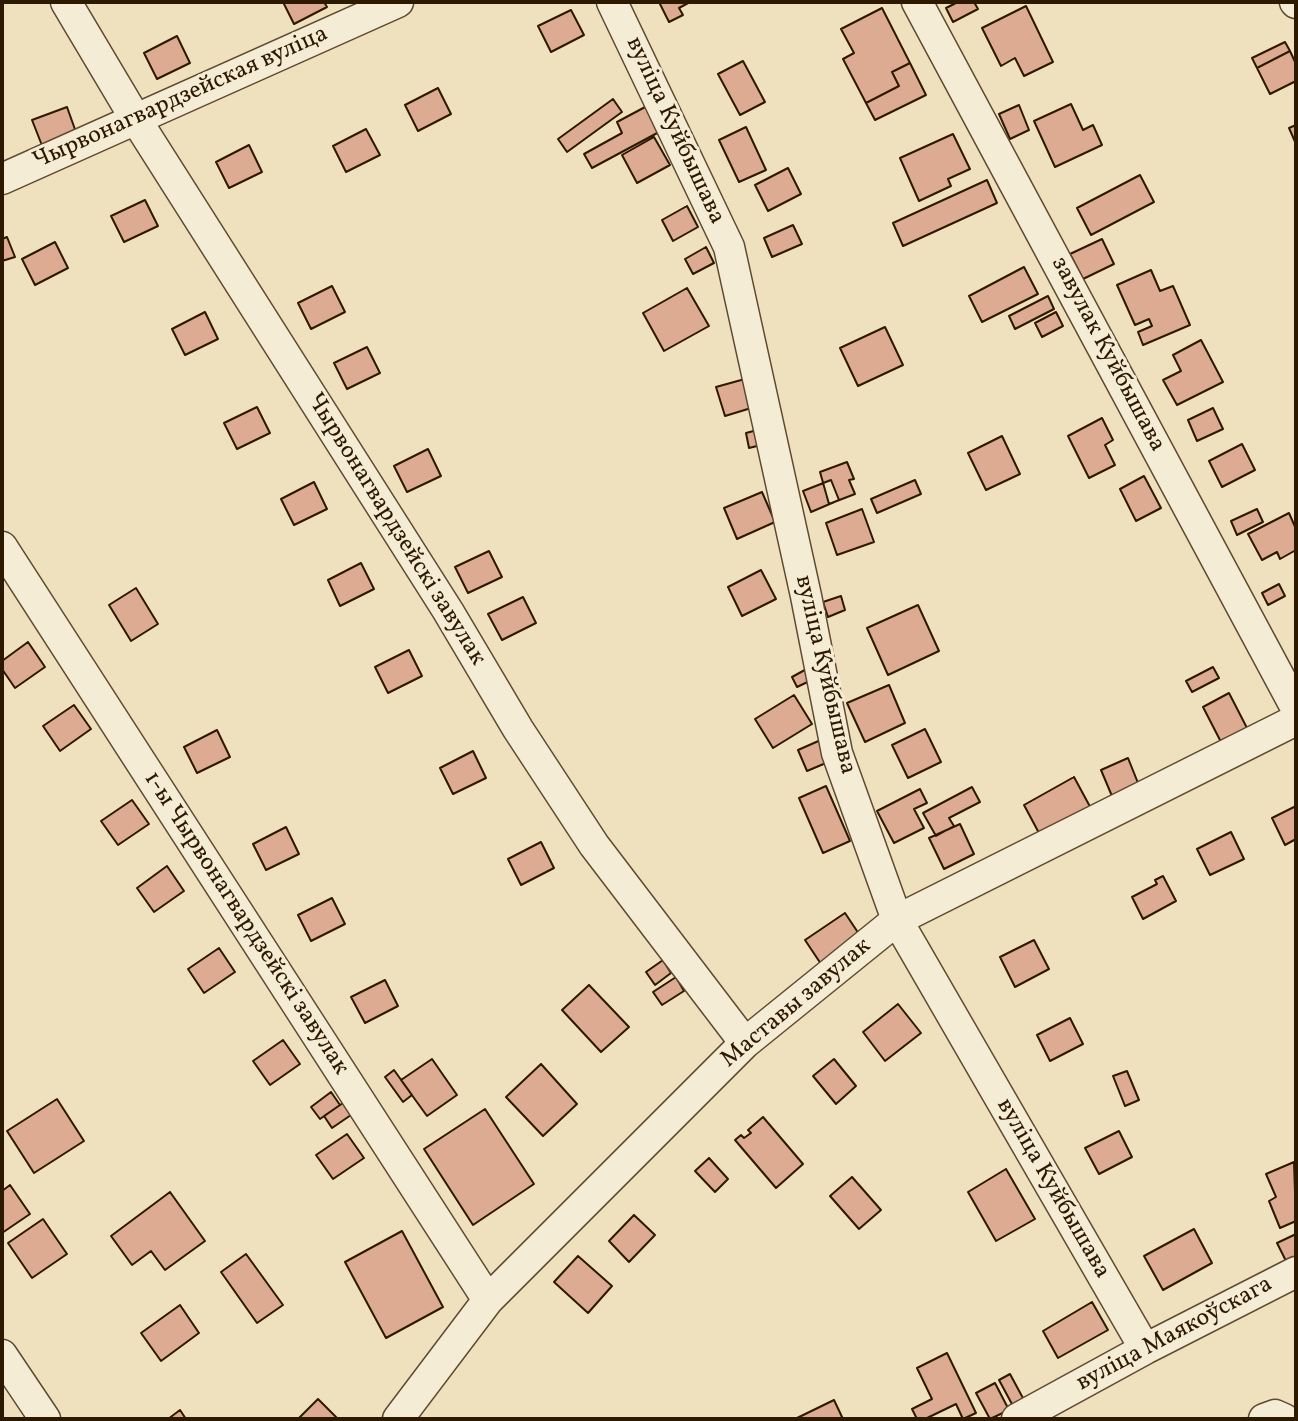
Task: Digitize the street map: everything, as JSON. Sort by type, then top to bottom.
[{"type":"street","name":"Чырвонагвардзейскі завулак","points":[[66,2],[135,118],[448,611],[518,729],[594,845],[745,1043]]},
{"type":"street","name":"Чырвонагвардзейская вуліца","points":[[2,179],[398,2]]},
{"type":"street","name":"вуліца Куйбышава","points":[[612,2],[730,247],[837,753],[897,920],[1145,1349]]},
{"type":"street","name":"завулак Куйбышава","points":[[918,2],[1296,708]]},
{"type":"street","name":"1-ы Чырвонагвардзейскі завулак","points":[[2,547],[488,1300]]},
{"type":"street","name":"Маставы завулак","points":[[398,1419],[488,1300],[745,1043],[897,920],[1296,720]]},
{"type":"street","name":"вуліца Маякоўскага","points":[[1023,1418],[1145,1349],[1296,1272]]},
{"type":"street","points":[[2,1355],[45,1419]]},
{"type":"street","points":[[1264,1419],[1275,1415],[1284,1419]]},
{"type":"building","points":[[283,2],[324,2],[327,7],[294,24]]},
{"type":"building","points":[[659,2],[690,2],[679,8],[683,15],[669,22]]},
{"type":"building","points":[[958,2],[974,2],[978,9],[953,22],[946,8]]},
{"type":"building","points":[[1026,6],[1053,62],[1024,76],[1015,58],[1001,66],[982,28]]},
{"type":"building","points":[[882,8],[910,63],[892,72],[899,86],[866,103],[843,59],[854,53],[841,29]]},
{"type":"building","points":[[571,10],[584,35],[551,52],[538,26]]},
{"type":"building","points":[[177,36],[190,63],[157,79],[144,53]]},
{"type":"building","points":[[1285,42],[1290,51],[1257,68],[1252,58]]},
{"type":"building","points":[[1290,51],[1296,64],[1296,81],[1270,94],[1257,68]]},
{"type":"building","points":[[743,61],[765,102],[740,115],[718,74]]},
{"type":"building","points":[[910,63],[926,95],[875,120],[866,103],[899,86],[892,72]]},
{"type":"building","points":[[438,88],[451,114],[418,131],[405,105]]},
{"type":"building","points":[[613,99],[622,112],[567,152],[558,139]]},
{"type":"building","points":[[1071,104],[1083,130],[1093,125],[1102,145],[1055,167],[1034,121]]},
{"type":"building","points":[[1019,105],[1029,130],[1010,139],[999,114]]},
{"type":"building","points":[[647,106],[661,131],[592,168],[584,154],[622,133],[617,122]]},
{"type":"building","points":[[67,107],[77,135],[43,148],[32,120]]},
{"type":"building","points":[[1296,125],[1296,144],[1289,128]]},
{"type":"building","points":[[746,127],[766,170],[739,182],[719,140]]},
{"type":"building","points":[[366,129],[380,155],[346,172],[333,146]]},
{"type":"building","points":[[953,134],[970,169],[948,179],[951,186],[919,201],[900,158]]},
{"type":"building","points":[[654,137],[670,165],[637,183],[622,155]]},
{"type":"building","points":[[249,145],[262,172],[229,188],[216,162]]},
{"type":"building","points":[[788,168],[801,194],[768,211],[755,185]]},
{"type":"building","points":[[1140,175],[1154,202],[1091,235],[1077,208]]},
{"type":"building","points":[[987,180],[997,203],[903,246],[893,223]]},
{"type":"building","points":[[145,200],[158,226],[124,242],[111,216]]},
{"type":"building","points":[[687,206],[698,227],[673,241],[662,220]]},
{"type":"building","points":[[793,225],[802,244],[772,257],[764,238]]},
{"type":"building","points":[[7,237],[15,257],[2,261],[2,239]]},
{"type":"building","points":[[1102,239],[1114,264],[1083,279],[1070,254]]},
{"type":"building","points":[[55,242],[68,268],[35,285],[22,259]]},
{"type":"building","points":[[706,247],[714,263],[693,274],[685,259]]},
{"type":"building","points":[[1024,267],[1038,294],[982,322],[969,296]]},
{"type":"building","points":[[1151,270],[1160,291],[1173,286],[1190,325],[1143,345],[1138,332],[1152,326],[1149,319],[1135,325],[1117,285]]},
{"type":"building","points":[[332,286],[345,312],[311,329],[298,303]]},
{"type":"building","points":[[687,288],[709,326],[664,351],[643,313]]},
{"type":"building","points":[[1048,296],[1054,309],[1015,329],[1009,316]]},
{"type":"building","points":[[205,312],[218,339],[185,355],[172,329]]},
{"type":"building","points":[[1056,312],[1063,326],[1042,337],[1035,323]]},
{"type":"building","points":[[885,327],[903,365],[858,386],[840,348]]},
{"type":"building","points":[[1201,340],[1223,382],[1177,405],[1163,380],[1181,371],[1173,355]]},
{"type":"building","points":[[367,347],[380,373],[347,389],[334,363]]},
{"type":"building","points":[[752,377],[761,405],[725,416],[716,387]]},
{"type":"building","points":[[257,407],[270,433],[237,449],[224,423]]},
{"type":"building","points":[[1213,408],[1223,429],[1197,441],[1188,420]]},
{"type":"building","points":[[1102,418],[1113,440],[1105,445],[1115,465],[1089,478],[1068,436]]},
{"type":"building","points":[[765,428],[769,443],[749,448],[746,433]]},
{"type":"building","points":[[1002,436],[1020,474],[986,490],[968,453]]},
{"type":"building","points":[[1242,444],[1255,470],[1222,487],[1209,461]]},
{"type":"building","points":[[428,449],[441,476],[407,492],[394,466]]},
{"type":"building","points":[[847,462],[854,479],[849,480],[855,494],[829,504],[820,472]]},
{"type":"building","points":[[1144,476],[1161,508],[1136,521],[1120,489]]},
{"type":"building","points":[[831,480],[839,500],[811,512],[803,491]]},
{"type":"building","points":[[915,480],[921,494],[877,513],[871,499]]},
{"type":"building","points":[[314,482],[327,509],[294,525],[281,499]]},
{"type":"building","points":[[762,492],[775,522],[737,539],[724,508]]},
{"type":"building","points":[[862,509],[874,542],[837,555],[826,523]]},
{"type":"building","points":[[1257,509],[1263,522],[1237,535],[1231,521]]},
{"type":"building","points":[[1289,513],[1296,529],[1296,550],[1280,559],[1277,552],[1262,560],[1248,534]]},
{"type":"building","points":[[489,551],[502,577],[468,593],[455,567]]},
{"type":"building","points":[[361,563],[374,589],[340,606],[328,580]]},
{"type":"building","points":[[761,570],[776,599],[742,616],[728,587]]},
{"type":"building","points":[[1279,584],[1285,596],[1268,605],[1262,593]]},
{"type":"building","points":[[136,588],[158,624],[131,641],[109,605]]},
{"type":"building","points":[[841,596],[845,610],[828,617],[823,602]]},
{"type":"building","points":[[523,597],[536,623],[502,640],[488,614]]},
{"type":"building","points":[[918,605],[939,651],[888,675],[867,628]]},
{"type":"building","points":[[28,642],[45,667],[15,688],[2,669],[2,661]]},
{"type":"building","points":[[409,650],[422,676],[388,693],[375,667]]},
{"type":"building","points":[[812,666],[818,677],[797,687],[792,677]]},
{"type":"building","points":[[1213,667],[1219,678],[1192,692],[1186,681]]},
{"type":"building","points":[[889,685],[905,723],[865,742],[847,703]]},
{"type":"building","points":[[1229,693],[1247,728],[1221,742],[1203,707]]},
{"type":"building","points":[[794,695],[812,724],[773,748],[755,719]]},
{"type":"building","points":[[74,705],[91,729],[60,751],[43,726]]},
{"type":"building","points":[[925,729],[941,762],[908,778],[892,745]]},
{"type":"building","points":[[217,730],[230,757],[197,773],[184,747]]},
{"type":"building","points":[[823,739],[833,760],[807,771],[798,750]]},
{"type":"building","points":[[473,751],[486,778],[453,794],[440,768]]},
{"type":"building","points":[[1128,758],[1144,798],[1117,808],[1101,770]]},
{"type":"building","points":[[1074,777],[1094,814],[1047,848],[1024,805]]},
{"type":"building","points":[[826,786],[850,841],[823,853],[799,798]]},
{"type":"building","points":[[972,787],[980,802],[949,818],[954,826],[936,836],[923,813]]},
{"type":"building","points":[[920,789],[927,803],[914,809],[924,828],[894,843],[877,811]]},
{"type":"building","points":[[132,800],[149,824],[118,845],[101,821]]},
{"type":"building","points":[[1296,806],[1296,839],[1285,845],[1272,818]]},
{"type":"building","points":[[960,824],[974,854],[944,869],[929,838]]},
{"type":"building","points":[[286,827],[299,854],[266,870],[253,844]]},
{"type":"building","points":[[1231,832],[1244,859],[1210,875],[1197,849]]},
{"type":"building","points":[[541,842],[554,868],[521,885],[508,859]]},
{"type":"building","points":[[167,866],[184,891],[154,912],[137,888]]},
{"type":"building","points":[[1163,876],[1176,901],[1143,919],[1132,897],[1157,884],[1155,880]]},
{"type":"building","points":[[332,898],[345,924],[311,941],[298,915]]},
{"type":"building","points":[[845,913],[861,937],[821,964],[805,940]]},
{"type":"building","points":[[1034,940],[1049,969],[1015,987],[1000,957]]},
{"type":"building","points":[[219,948],[235,972],[204,993],[188,969]]},
{"type":"building","points":[[663,960],[671,973],[655,985],[646,972]]},
{"type":"building","points":[[676,977],[684,991],[662,1005],[653,992]]},
{"type":"building","points":[[385,980],[398,1006],[365,1023],[351,997]]},
{"type":"building","points":[[589,985],[629,1027],[601,1052],[562,1010]]},
{"type":"building","points":[[898,1004],[921,1033],[885,1061],[863,1032]]},
{"type":"building","points":[[1070,1018],[1083,1044],[1050,1061],[1037,1035]]},
{"type":"building","points":[[283,1040],[300,1064],[270,1085],[253,1061]]},
{"type":"building","points":[[432,1059],[457,1095],[427,1116],[401,1080]]},
{"type":"building","points":[[834,1059],[856,1086],[836,1104],[813,1076]]},
{"type":"building","points":[[541,1064],[577,1104],[543,1136],[506,1097]]},
{"type":"building","points":[[394,1070],[412,1095],[403,1102],[385,1077]]},
{"type":"building","points":[[1127,1071],[1139,1100],[1125,1106],[1113,1076]]},
{"type":"building","points":[[331,1092],[340,1105],[320,1119],[311,1107]]},
{"type":"building","points":[[57,1099],[84,1141],[34,1173],[7,1131]]},
{"type":"building","points":[[343,1103],[351,1115],[332,1128],[324,1116]]},
{"type":"building","points":[[485,1109],[534,1184],[473,1225],[424,1149]]},
{"type":"building","points":[[763,1117],[803,1164],[776,1188],[735,1140],[741,1135],[744,1138],[751,1133],[748,1130]]},
{"type":"building","points":[[1119,1131],[1132,1157],[1099,1174],[1085,1148]]},
{"type":"building","points":[[347,1134],[364,1158],[333,1179],[316,1155]]},
{"type":"building","points":[[709,1158],[728,1179],[715,1192],[695,1171]]},
{"type":"building","points":[[1294,1162],[1296,1221],[1280,1228],[1269,1201],[1276,1197],[1266,1174]]},
{"type":"building","points":[[1006,1169],[1035,1219],[996,1241],[968,1192]]},
{"type":"building","points":[[852,1177],[881,1210],[859,1229],[830,1196]]},
{"type":"building","points":[[10,1185],[30,1214],[2,1233],[2,1191]]},
{"type":"building","points":[[170,1192],[205,1241],[165,1270],[151,1251],[132,1265],[111,1236]]},
{"type":"building","points":[[634,1215],[655,1235],[629,1262],[609,1241]]},
{"type":"building","points":[[43,1219],[67,1254],[32,1278],[8,1243]]},
{"type":"building","points":[[1194,1229],[1212,1263],[1163,1290],[1144,1256]]},
{"type":"building","points":[[402,1231],[443,1307],[386,1338],[345,1262]]},
{"type":"building","points":[[1296,1234],[1296,1263],[1289,1267],[1277,1243]]},
{"type":"building","points":[[246,1254],[283,1305],[257,1323],[221,1272]]},
{"type":"building","points":[[578,1256],[612,1286],[588,1313],[554,1282]]},
{"type":"building","points":[[1092,1302],[1108,1330],[1058,1358],[1043,1331]]},
{"type":"building","points":[[180,1305],[199,1333],[161,1361],[141,1333]]},
{"type":"building","points":[[947,1353],[976,1413],[963,1419],[956,1404],[925,1419],[917,1419],[912,1409],[932,1399],[917,1368]]},
{"type":"building","points":[[1010,1374],[1024,1400],[1013,1406],[999,1380]]},
{"type":"building","points":[[995,1383],[1009,1410],[990,1419],[976,1393]]},
{"type":"building","points":[[318,1399],[338,1419],[298,1419]]},
{"type":"building","points":[[834,1400],[843,1419],[795,1419]]},
{"type":"building","points":[[180,1410],[186,1419],[168,1419]]}]
